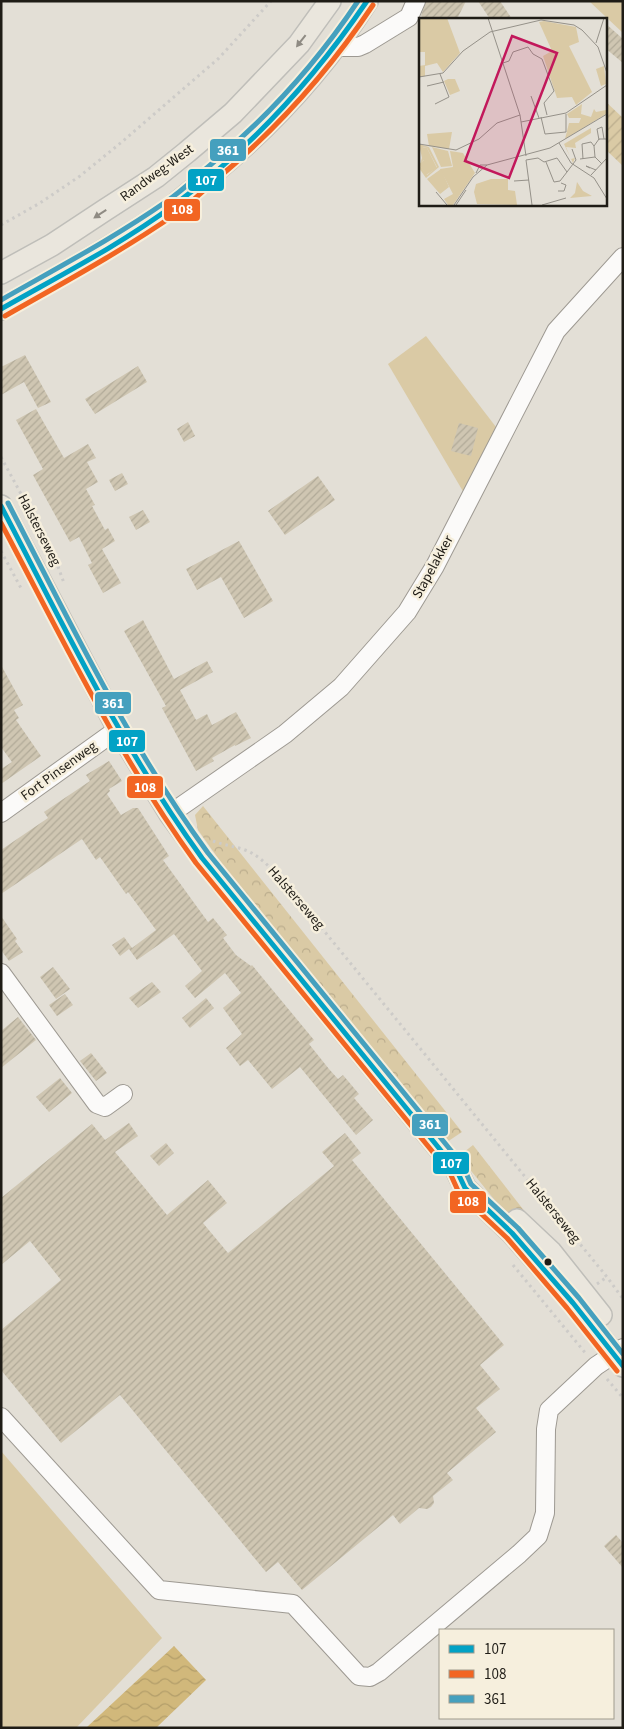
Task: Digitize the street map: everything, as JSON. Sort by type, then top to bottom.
[{"type":"main road","name":"Randweg-West","points":[[1,273],[52,245],[156,177],[187,152],[233,113],[299,44],[330,1]]},
{"type":"main road","points":[[1,310],[110,247],[174,205],[241,150],[287,104],[336,48],[368,1]]},
{"type":"main road","name":"Halsterseweg","points":[[1,506],[118,729],[170,814],[202,858],[456,1169],[474,1180],[551,1252],[620,1353]]},
{"type":"street","points":[[336,48],[358,47],[365,44],[409,17],[416,1]]},
{"type":"street","name":"Stapelakker","points":[[170,814],[285,734],[341,687],[407,612],[435,566],[556,332],[623,257]]},
{"type":"street","name":"Fort Pinsenweg","points":[[1,813],[118,729]]},
{"type":"street","points":[[1,973],[97,1104],[105,1107],[123,1094]]},
{"type":"street","points":[[1,1417],[158,1590],[292,1604],[359,1676],[370,1677],[379,1672],[538,1536],[546,1513],[546,1429],[548,1410],[596,1366],[620,1353]]},
{"type":"path","points":[[1,225],[40,203],[80,176],[123,142],[219,58],[271,1]]},
{"type":"path","name":"Halsterseweg","points":[[1,457],[53,553],[66,589]]},
{"type":"path","name":"Halsterseweg","points":[[208,839],[225,846],[243,849],[259,856],[280,877],[623,1299]]},
{"type":"green space","points":[[589,1],[623,1],[623,33]]},
{"type":"green space","points":[[606,102],[623,118],[623,166],[606,150]]},
{"type":"green space","points":[[426,336],[496,427],[464,493],[388,364]]},
{"type":"green space","points":[[203,806],[462,1132],[447,1142],[304,970],[227,871],[198,830],[195,815]]},
{"type":"green space","points":[[473,1145],[547,1240],[592,1320],[459,1156]]},
{"type":"green space","points":[[1,1451],[162,1638],[76,1728],[1,1728]]},
{"type":"water","points":[[174,1646],[206,1680],[156,1728],[87,1727]]},
{"type":"building","points":[[426,1],[466,1],[458,18],[424,18],[421,16]]},
{"type":"building","points":[[478,1],[500,1],[511,18],[489,18]]},
{"type":"building","points":[[606,24],[623,39],[623,63],[606,49]]},
{"type":"building","points":[[25,355],[51,402],[38,408],[24,382],[1,395],[1,367]]},
{"type":"building","points":[[138,366],[147,382],[95,414],[85,399]]},
{"type":"building","points":[[36,409],[64,458],[88,444],[96,458],[87,462],[98,482],[86,489],[95,505],[92,506],[105,530],[108,528],[115,541],[102,549],[121,583],[103,593],[88,565],[92,563],[79,537],[70,542],[33,475],[43,469],[16,420]]},
{"type":"building","points":[[188,422],[195,436],[184,442],[177,429]]},
{"type":"building","points":[[459,423],[478,428],[471,456],[451,451]]},
{"type":"building","points":[[122,473],[128,484],[115,491],[109,480]]},
{"type":"building","points":[[318,476],[335,500],[285,535],[268,511]]},
{"type":"building","points":[[143,510],[150,522],[136,530],[129,517]]},
{"type":"building","points":[[239,541],[273,601],[244,618],[221,577],[197,590],[186,569]]},
{"type":"building","points":[[143,620],[174,679],[207,661],[213,672],[180,690],[196,720],[207,714],[212,725],[236,712],[251,738],[212,758],[214,761],[196,771],[162,708],[166,706],[124,631]]},
{"type":"building","points":[[1,665],[23,705],[14,710],[19,718],[16,720],[41,756],[1,784],[1,769],[12,762],[1,747]]},
{"type":"building","points":[[109,761],[122,781],[109,789],[110,791],[107,794],[121,815],[133,808],[138,808],[169,856],[163,860],[208,922],[213,918],[227,935],[223,938],[236,955],[252,965],[314,1040],[309,1044],[329,1069],[338,1079],[343,1075],[359,1094],[354,1098],[373,1120],[356,1135],[300,1067],[272,1089],[248,1060],[240,1066],[226,1048],[242,1034],[223,1008],[241,993],[225,973],[195,998],[185,986],[202,971],[174,934],[137,960],[129,949],[120,956],[112,945],[124,937],[132,948],[156,930],[128,892],[126,894],[100,857],[96,860],[82,839],[1,894],[1,850],[48,818],[44,812],[90,781],[86,775]]},
{"type":"building","points":[[1,916],[17,939],[15,941],[23,952],[9,961],[1,950]]},
{"type":"building","points":[[53,967],[70,989],[56,999],[40,977]]},
{"type":"building","points":[[152,982],[161,992],[138,1008],[129,998]]},
{"type":"building","points":[[65,994],[73,1005],[57,1016],[49,1005]]},
{"type":"building","points":[[206,998],[214,1008],[190,1028],[182,1018]]},
{"type":"building","points":[[18,1017],[36,1040],[1,1068],[1,1031]]},
{"type":"building","points":[[91,1053],[107,1073],[96,1081],[80,1061]]},
{"type":"building","points":[[60,1078],[72,1093],[49,1112],[36,1097]]},
{"type":"building","points":[[129,1123],[138,1136],[115,1152],[167,1215],[208,1180],[227,1203],[203,1223],[228,1253],[334,1166],[322,1152],[345,1133],[361,1153],[352,1160],[504,1345],[480,1365],[500,1389],[476,1408],[496,1432],[447,1473],[453,1480],[433,1496],[434,1503],[431,1507],[427,1509],[419,1508],[400,1524],[393,1515],[302,1590],[278,1562],[266,1572],[120,1395],[61,1443],[1,1370],[1,1330],[61,1280],[30,1241],[1,1265],[1,1198],[92,1124],[105,1140]]},
{"type":"building","points":[[166,1143],[174,1153],[159,1166],[150,1156]]},
{"type":"building","points":[[616,1535],[623,1543],[623,1568],[604,1546]]},
{"type":"transit line","name":"361","points":[[1,300],[127,228],[183,189],[250,130],[289,90],[325,47],[358,1]]},
{"type":"transit line","name":"107","points":[[1,309],[89,260],[153,220],[202,183],[254,136],[303,85],[347,30],[367,1]]},
{"type":"transit line","name":"108","points":[[5,316],[135,240],[192,201],[282,119],[339,53],[373,5]]},
{"type":"transit line","name":"361","points":[[8,503],[77,637],[126,726],[179,812],[208,853],[462,1164],[471,1184],[518,1228],[579,1298],[623,1354]]},
{"type":"transit line","name":"107","points":[[1,506],[71,641],[120,730],[173,816],[202,858],[456,1169],[465,1188],[512,1233],[573,1303],[623,1366]]},
{"type":"transit line","name":"108","points":[[1,523],[92,696],[168,823],[196,863],[450,1173],[459,1193],[507,1238],[567,1308],[617,1371]]}]
